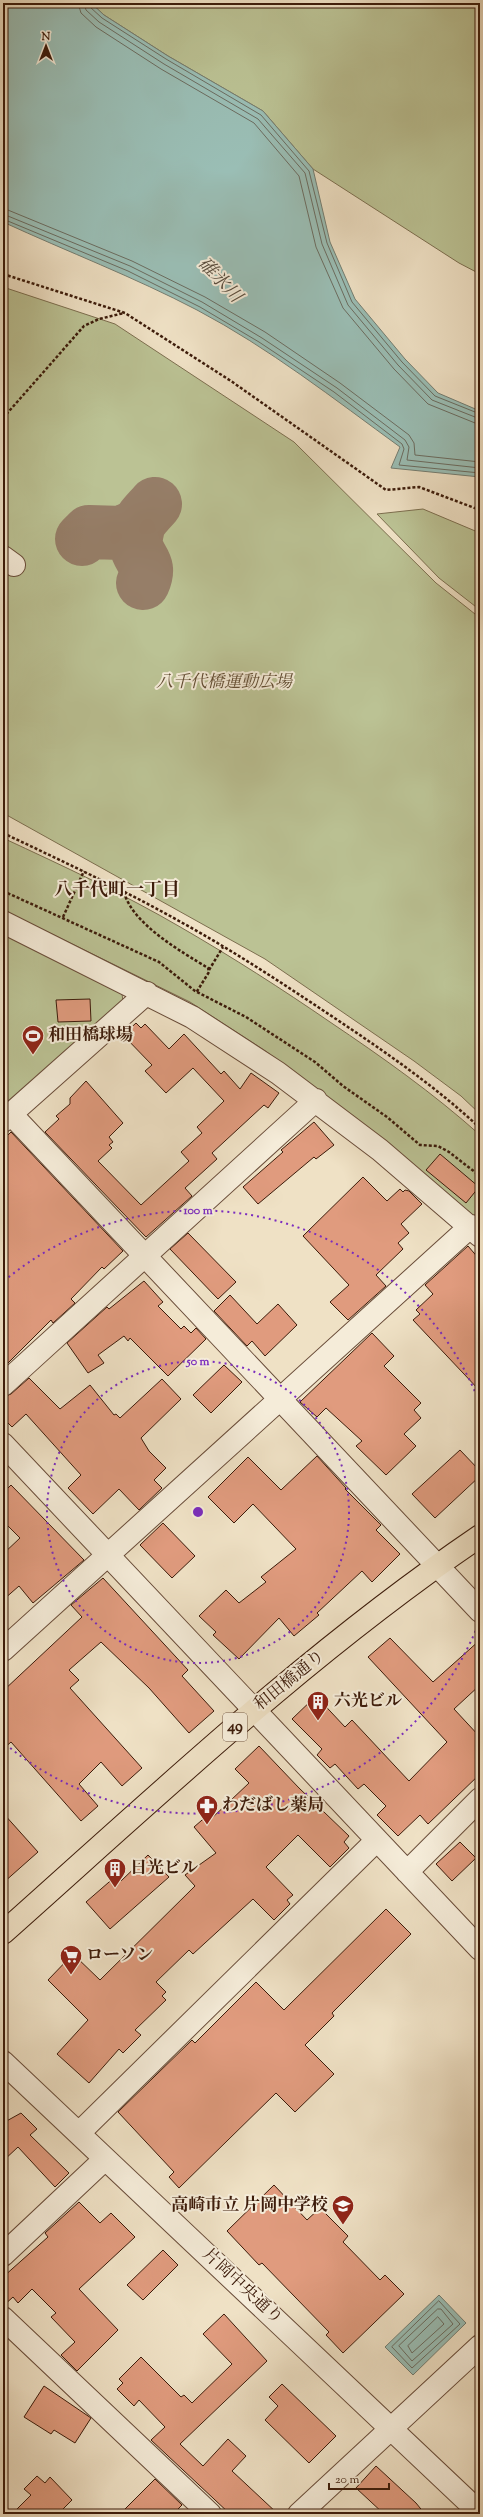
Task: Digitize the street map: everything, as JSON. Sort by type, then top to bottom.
[{"type":"main road","name":"和田橋通り","points":[[3,1933],[255,1710],[437,1565],[480,1536]]},
{"type":"street","points":[[3,922],[147,993],[182,1012],[278,1073],[316,1100],[476,1231],[280,1400],[3,1650]]},
{"type":"street","points":[[147,993],[7,1117],[144,1256],[480,1611]]},
{"type":"street","points":[[3,1385],[316,1100]]},
{"type":"street","points":[[5,1449],[255,1710],[376,1841],[480,1949]]},
{"type":"street","points":[[407,1872],[480,1799]]},
{"type":"street","points":[[79,2133],[376,1841]]},
{"type":"street","name":"片岡中央通り","points":[[3,2062],[480,2513]]},
{"type":"street","points":[[3,2255],[105,2159]]},
{"type":"street","points":[[3,2318],[210,2514]]},
{"type":"street","points":[[299,2514],[392,2430],[480,2346]]},
{"type":"path","points":[[3,274],[125,313],[231,381],[386,490],[418,487],[480,510]]},
{"type":"path","points":[[3,418],[84,326],[99,319],[125,313]]},
{"type":"path","points":[[3,833],[124,891],[272,976],[372,1043],[457,1107],[480,1128]]},
{"type":"path","points":[[63,916],[84,871]]},
{"type":"path","points":[[124,891],[126,901],[154,931],[208,968],[209,971]]},
{"type":"path","points":[[182,1012],[223,947]]},
{"type":"green space","points":[[91,3],[480,3],[480,274],[459,263],[313,169],[263,111],[168,56],[104,15]]},
{"type":"green space","name":"八千代橋運動広場","points":[[3,287],[115,324],[294,442],[436,583],[480,618],[480,1114],[461,1096],[414,1061],[265,959],[3,813]]},
{"type":"green space","points":[[423,509],[480,533],[480,610],[439,578],[377,514]]},
{"type":"green space","points":[[3,838],[138,904],[219,950],[275,985],[349,1035],[407,1076],[444,1105],[480,1135],[480,1221],[374,1132],[264,1050],[190,1002],[3,910]]},
{"type":"green space","name":"和田橋球場","points":[[3,934],[122,993],[123,1003],[3,1109]]},
{"type":"water","name":"碓氷川","points":[[3,3],[91,3],[104,15],[168,56],[263,111],[313,169],[330,242],[355,299],[405,359],[438,393],[480,411],[480,477],[391,468],[400,447],[301,375],[250,341],[224,325],[173,298],[3,222]]},
{"type":"water","points":[[439,2295],[466,2323],[413,2375],[385,2347]]},
{"type":"building","points":[[90,999],[91,1021],[58,1022],[56,1000]]},
{"type":"building","points":[[136,1023],[141,1028],[145,1024],[169,1049],[184,1034],[221,1074],[224,1071],[240,1089],[251,1073],[279,1093],[268,1108],[264,1105],[212,1153],[217,1159],[185,1188],[192,1196],[146,1237],[45,1132],[59,1119],[56,1116],[70,1104],[70,1098],[86,1081],[123,1123],[109,1137],[113,1142],[109,1145],[112,1148],[98,1161],[141,1205],[189,1161],[181,1152],[202,1133],[197,1127],[224,1101],[193,1068],[166,1093],[145,1071],[152,1065],[123,1035]]},
{"type":"building","points":[[314,1122],[334,1145],[316,1159],[314,1157],[258,1204],[243,1187],[283,1152],[281,1150]]},
{"type":"building","points":[[11,1132],[123,1251],[104,1269],[102,1267],[71,1299],[75,1303],[53,1323],[51,1320],[3,1368],[3,1140]]},
{"type":"building","points":[[440,1154],[479,1187],[466,1203],[426,1170]]},
{"type":"building","points":[[363,1177],[387,1201],[400,1189],[403,1192],[405,1190],[409,1191],[422,1204],[401,1224],[409,1233],[398,1243],[403,1249],[376,1275],[386,1286],[348,1320],[330,1302],[349,1285],[303,1236]]},
{"type":"building","points":[[188,1233],[236,1282],[218,1299],[170,1249]]},
{"type":"building","points":[[468,1246],[480,1260],[480,1391],[413,1320],[420,1314],[416,1310],[433,1294],[425,1285]]},
{"type":"building","points":[[144,1281],[163,1302],[158,1306],[181,1329],[184,1326],[191,1333],[196,1328],[206,1339],[168,1376],[130,1338],[128,1341],[124,1336],[98,1355],[104,1363],[88,1373],[67,1343],[107,1307],[109,1309]]},
{"type":"building","points":[[230,1295],[257,1324],[278,1304],[297,1325],[265,1356],[252,1341],[247,1346],[214,1311]]},
{"type":"building","points":[[372,1333],[394,1356],[384,1366],[421,1403],[414,1410],[421,1418],[404,1434],[416,1446],[386,1475],[356,1446],[362,1441],[326,1408],[317,1417],[300,1402]]},
{"type":"building","points":[[224,1365],[242,1382],[211,1413],[193,1395]]},
{"type":"building","points":[[29,1378],[60,1409],[90,1385],[114,1415],[116,1414],[120,1418],[162,1379],[181,1399],[141,1438],[149,1451],[166,1468],[154,1480],[162,1488],[139,1510],[119,1489],[93,1514],[68,1488],[81,1475],[26,1414],[12,1427],[3,1418],[3,1397],[11,1394]]},
{"type":"building","points":[[460,1450],[480,1471],[480,1476],[435,1518],[412,1494]]},
{"type":"building","points":[[317,1456],[346,1488],[345,1489],[381,1525],[376,1530],[400,1554],[372,1582],[362,1571],[317,1613],[319,1615],[294,1636],[279,1618],[239,1659],[213,1635],[216,1632],[199,1616],[226,1590],[239,1603],[266,1582],[261,1577],[296,1549],[253,1504],[234,1523],[208,1497],[248,1457],[281,1490]]},
{"type":"building","points":[[11,1485],[84,1560],[33,1603],[19,1586],[3,1600],[3,1554],[20,1538],[3,1521],[3,1493]]},
{"type":"building","points":[[163,1523],[195,1556],[172,1578],[140,1545]]},
{"type":"building","points":[[103,1578],[188,1670],[182,1676],[214,1711],[189,1733],[149,1688],[101,1642],[69,1670],[79,1680],[70,1688],[142,1768],[122,1786],[101,1762],[79,1784],[98,1806],[81,1821],[11,1742],[3,1749],[3,1691],[82,1617],[71,1605]]},
{"type":"building","points":[[390,1638],[433,1682],[480,1640],[480,1685],[454,1709],[480,1737],[480,1774],[428,1824],[420,1815],[398,1836],[377,1815],[386,1806],[364,1784],[358,1789],[335,1764],[330,1768],[317,1755],[322,1749],[292,1719],[316,1696],[345,1727],[352,1720],[409,1781],[447,1742],[368,1657]]},
{"type":"building","points":[[259,1746],[299,1788],[349,1836],[344,1842],[349,1848],[330,1867],[298,1835],[266,1867],[293,1895],[287,1900],[290,1904],[274,1920],[253,1899],[193,1954],[189,1950],[156,1982],[166,1992],[162,1996],[166,2000],[135,2030],[141,2035],[123,2053],[119,2049],[89,2083],[57,2054],[88,2020],[48,1980],[73,1954],[100,1980],[195,1886],[185,1875],[216,1853],[194,1827],[209,1814],[212,1818],[249,1783],[235,1769]]},
{"type":"building","points":[[3,1813],[38,1852],[3,1883]]},
{"type":"building","points":[[460,1842],[476,1858],[452,1881],[436,1864]]},
{"type":"building","points":[[148,1855],[169,1877],[110,1929],[86,1902],[116,1876],[121,1881]]},
{"type":"building","points":[[386,1909],[411,1934],[332,2013],[334,2016],[305,2045],[334,2074],[295,2112],[276,2093],[179,2188],[169,2177],[174,2172],[118,2112],[192,2040],[195,2043],[256,1982],[284,2010]]},
{"type":"building","points":[[21,2113],[37,2129],[30,2135],[69,2173],[55,2187],[18,2147],[3,2161],[3,2123]]},
{"type":"building","points":[[274,2185],[307,2220],[320,2208],[348,2236],[343,2242],[380,2280],[385,2275],[404,2294],[343,2353],[326,2335],[329,2332],[262,2263],[259,2265],[227,2231]]},
{"type":"building","points":[[79,2202],[100,2223],[111,2213],[135,2237],[79,2289],[118,2330],[77,2371],[61,2355],[75,2342],[51,2317],[56,2313],[32,2289],[18,2303],[13,2297],[3,2306],[3,2277],[48,2237],[45,2233]]},
{"type":"building","points":[[163,2250],[178,2265],[143,2300],[127,2285]]},
{"type":"building","points":[[224,2314],[267,2361],[180,2444],[203,2466],[228,2439],[246,2456],[232,2471],[278,2514],[230,2514],[151,2440],[165,2427],[139,2400],[134,2406],[117,2389],[123,2383],[119,2379],[141,2357],[181,2397],[184,2395],[192,2403],[232,2364],[203,2334]]},
{"type":"building","points":[[282,2384],[336,2436],[309,2463],[265,2420],[278,2406],[269,2397]]},
{"type":"building","points":[[44,2386],[91,2418],[75,2443],[54,2430],[51,2434],[24,2417]]},
{"type":"building","points":[[376,2466],[416,2503],[425,2514],[384,2514],[356,2488]]},
{"type":"building","points":[[37,2476],[45,2483],[50,2477],[72,2500],[58,2514],[12,2514],[31,2495],[24,2489]]},
{"type":"building","points":[[155,2479],[182,2505],[173,2514],[120,2514]]},
{"type":"taxiway","points":[[143,583],[146,566],[138,550],[136,536],[141,521],[155,504]]},
{"type":"taxiway","points":[[82,539],[89,532],[122,533],[138,525]]},
{"type":"place","name":"和田橋球場","points":[[33,1056]]},
{"type":"place","name":"六光ビル","points":[[318,1722]]},
{"type":"place","name":"わだばし薬局","points":[[207,1826]]},
{"type":"place","name":"日光ビル","points":[[115,1888]]},
{"type":"place","name":"ローソン","points":[[71,1976]]},
{"type":"place","name":"高崎市立 片岡中学校","points":[[343,2226]]},
{"type":"district","name":"八千代町一丁目","points":[[117,891]]}]
